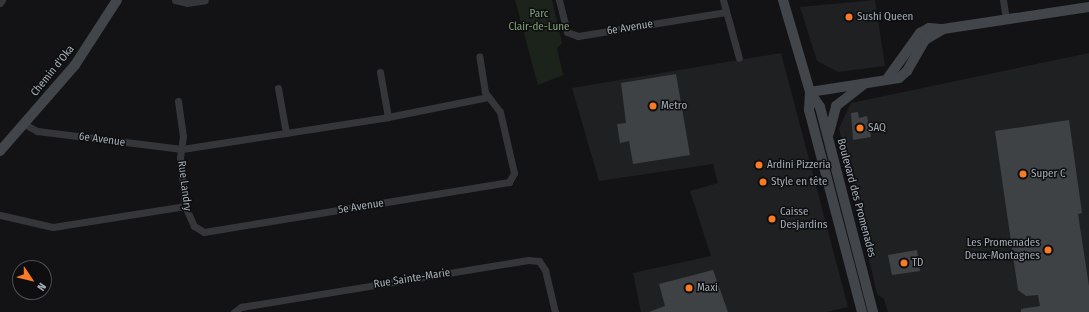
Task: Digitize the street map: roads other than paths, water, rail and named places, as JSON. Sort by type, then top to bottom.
[{"type":"street","name":"Chemin d'Oka","points":[[0,151],[75,65],[117,0]]},
{"type":"street","points":[[175,0],[187,3],[205,0]]},
{"type":"street","name":"6e Avenue","points":[[559,0],[567,32],[578,36],[726,12]]},
{"type":"street","points":[[723,0],[740,58]]},
{"type":"street","name":"Boulevard des Promenades","points":[[783,0],[810,92],[820,107],[873,312]]},
{"type":"street","points":[[1003,0],[1006,20]]},
{"type":"street","points":[[810,92],[887,79],[920,33],[929,28],[943,29],[1089,7]]},
{"type":"street","points":[[479,56],[488,97]]},
{"type":"street","points":[[380,72],[388,117]]},
{"type":"street","points":[[828,138],[836,106],[868,82]]},
{"type":"street","points":[[278,88],[286,133]]},
{"type":"street","name":"Boulevard des Promenades","points":[[810,92],[809,110],[862,312]]},
{"type":"street","name":"6e Avenue","points":[[24,124],[37,131],[182,149],[388,117],[488,97]]},
{"type":"street","name":"5e Avenue","points":[[212,231],[509,182],[514,173],[500,112],[488,97]]},
{"type":"street","points":[[178,101],[182,149]]},
{"type":"street","name":"Rue Landry","points":[[182,149],[180,158],[185,206],[194,226],[204,232],[212,231]]},
{"type":"street","points":[[0,215],[53,227],[185,206]]},
{"type":"street","name":"Rue Sainte-Marie","points":[[234,312],[241,307],[528,260],[539,261],[545,270],[556,312]]},
{"type":"place","name":"Sushi Queen","points":[[849,17]]},
{"type":"place","name":"Metro","points":[[653,106]]},
{"type":"place","name":"SAQ","points":[[860,128]]},
{"type":"place","name":"Ardini Pizzeria","points":[[759,165]]},
{"type":"place","name":"Super C","points":[[1023,174]]},
{"type":"place","name":"Style en tête","points":[[763,182]]},
{"type":"place","name":"Caisse Desjardins","points":[[772,219]]},
{"type":"place","name":"Les Promenades Deux-Montagnes","points":[[1048,250]]},
{"type":"place","name":"TD","points":[[904,263]]},
{"type":"place","name":"Maxi","points":[[689,288]]},
{"type":"park label","name":"Parc Clair-de-Lune","points":[[539,21]]}]
